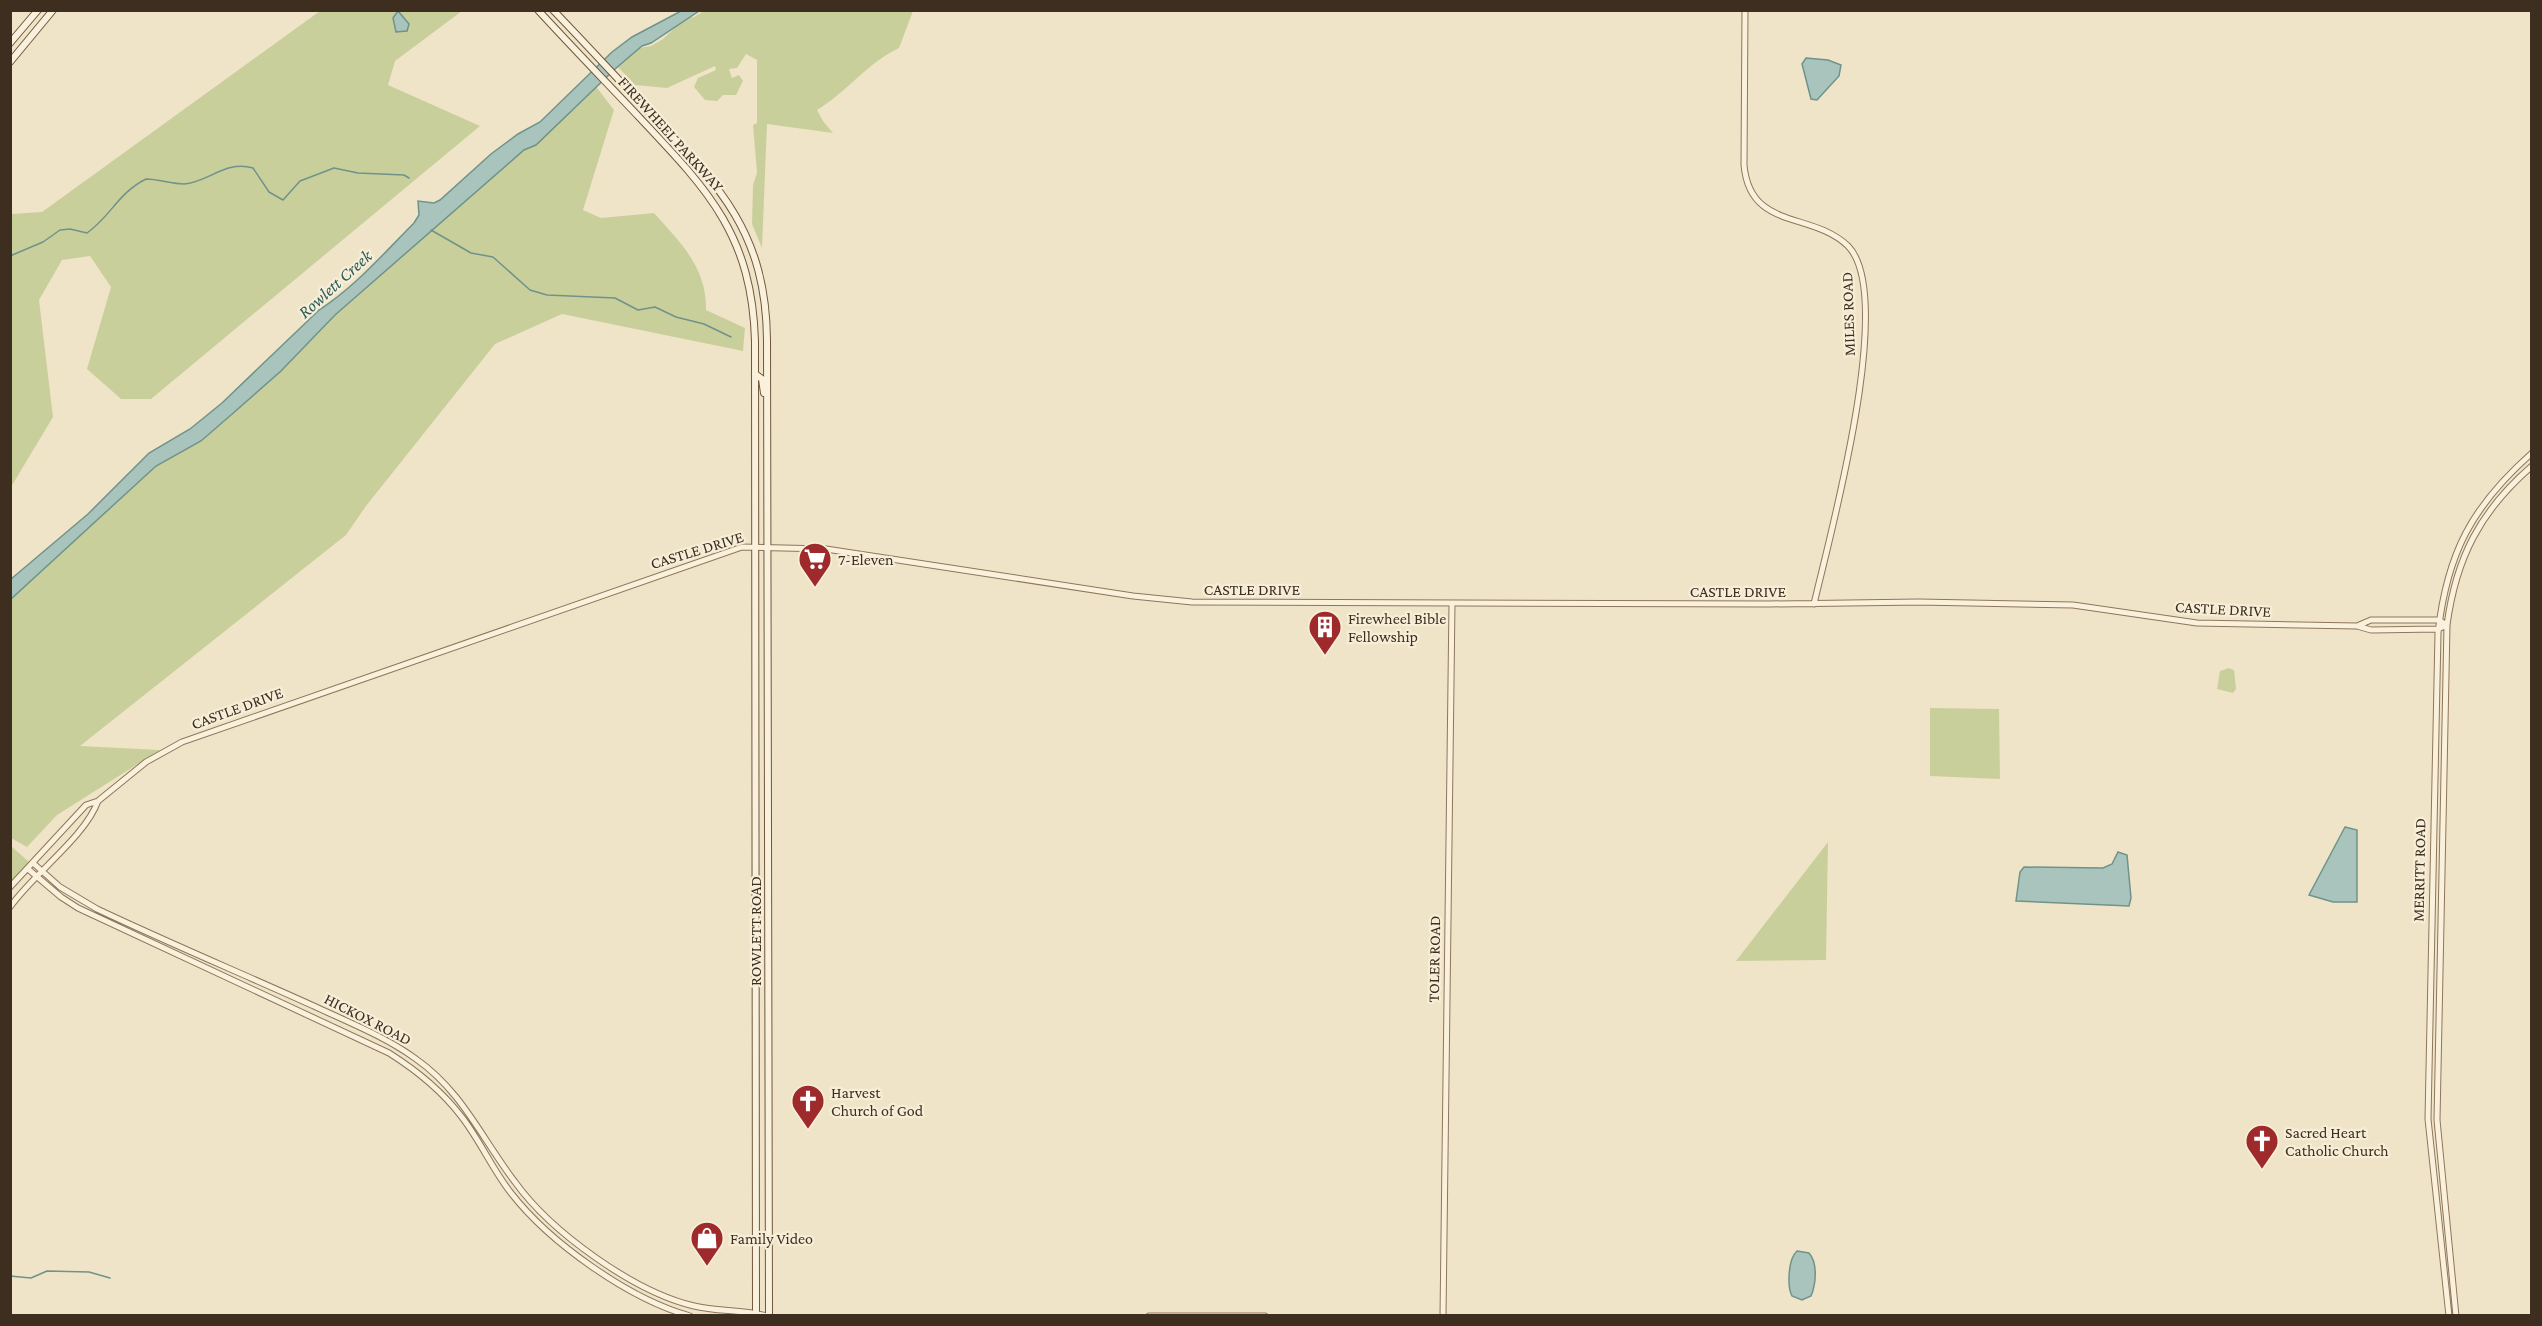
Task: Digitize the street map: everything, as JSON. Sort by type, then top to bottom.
[{"type":"main road","points":[[10,43],[38,10]]},
{"type":"main road","points":[[10,62],[53,10]]},
{"type":"main road","name":"FIREWHEEL PARKWAY","points":[[537,10],[702,186],[734,238],[751,292],[755,374],[756,546]]},
{"type":"main road","name":"FIREWHEEL PARKWAY","points":[[553,10],[716,183],[747,237],[764,298],[767,420],[766,546]]},
{"type":"main road","points":[[755,374],[762,379],[767,420]]},
{"type":"main road","name":"ROWLETT ROAD","points":[[756,546],[756,1314]]},
{"type":"main road","name":"ROWLETT ROAD","points":[[766,546],[767,1316]]},
{"type":"main road","points":[[755,730],[767,730]]},
{"type":"street","name":"MILES ROAD","points":[[1745,10],[1744,165],[1749,190],[1768,210],[1824,232],[1847,246],[1859,264],[1863,284],[1864,350],[1860,399],[1814,604]]},
{"type":"street","name":"MERRITT ROAD","points":[[2449,1316],[2428,1119],[2438,629],[2459,545],[2474,515],[2497,485],[2532,453]]},
{"type":"street","name":"MERRITT ROAD","points":[[2457,1316],[2437,1112],[2446,625],[2457,573],[2474,536],[2494,504],[2532,466]]},
{"type":"street","name":"CASTLE DRIVE","points":[[98,801],[146,762],[182,742],[742,547],[826,549],[1133,596],[1191,602],[2073,605],[2197,623],[2357,626],[2371,630],[2438,629],[2446,625]]},
{"type":"street","name":"TOLER ROAD","points":[[1443,1316],[1452,603]]},
{"type":"street","name":"CASTLE DRIVE","points":[[2357,626],[2370,620],[2439,620]]},
{"type":"street","points":[[2439,620],[2446,625]]},
{"type":"street","points":[[10,887],[86,805],[98,801]]},
{"type":"street","points":[[10,907],[40,870],[87,822],[98,801]]},
{"type":"street","name":"HICKOX ROAD","points":[[33,863],[60,887],[97,909],[295,998],[406,1052],[430,1069],[460,1100],[516,1184],[549,1220],[626,1277],[661,1296],[698,1307],[767,1316]]},
{"type":"street","name":"HICKOX ROAD","points":[[28,869],[61,897],[115,927],[389,1053],[409,1066],[437,1090],[462,1117],[511,1193],[549,1234],[631,1291],[690,1316]]},
{"type":"street","points":[[696,1316],[698,1307]]},
{"type":"street","points":[[1149,1316],[1265,1316]]},
{"type":"green space","points":[[320,11],[462,11],[395,61],[388,85],[480,126],[151,399],[121,399],[87,369],[111,287],[90,256],[62,260],[39,300],[53,417],[11,487],[11,214],[42,212]]},
{"type":"green space","points":[[704,11],[913,11],[899,48],[877,61],[817,110],[833,133],[767,124],[762,248],[752,224],[753,185],[757,173],[753,125],[757,123],[757,60],[746,54],[737,68],[729,69],[732,78],[739,75],[743,81],[736,95],[723,95],[717,101],[705,100],[694,87],[698,78],[716,70],[715,66],[667,88],[635,85],[618,67],[639,48],[651,46],[663,39],[685,18],[694,17]]},
{"type":"green space","points":[[594,84],[614,110],[583,210],[601,218],[654,213],[683,246],[697,269],[702,281],[706,310],[745,328],[743,351],[562,314],[495,344],[366,506],[346,535],[80,746],[160,750],[57,815],[27,847],[11,838],[11,589],[62,537],[203,428],[312,324]]},
{"type":"green space","points":[[2229,668],[2234,670],[2236,689],[2233,693],[2217,689],[2220,671]]},
{"type":"green space","points":[[1930,708],[1999,709],[2000,779],[1930,776]]},
{"type":"green space","points":[[1828,842],[1826,960],[1736,961]]},
{"type":"green space","points":[[11,846],[29,862],[11,883]]},
{"type":"water","points":[[398,11],[409,24],[407,31],[396,32],[393,18]]},
{"type":"water","points":[[681,11],[699,11],[651,43],[642,46],[615,69],[536,145],[524,150],[335,315],[281,371],[231,415],[201,441],[156,466],[11,599],[11,579],[88,514],[149,453],[190,429],[222,403],[319,310],[357,280],[414,223],[419,215],[418,201],[434,203],[440,200],[491,154],[518,134],[540,122],[612,52],[632,37]]},
{"type":"water","points":[[1806,58],[1828,60],[1841,65],[1839,76],[1817,100],[1811,99],[1802,64]]},
{"type":"water","points":[[2345,827],[2357,830],[2357,902],[2333,902],[2309,895]]},
{"type":"water","points":[[2118,852],[2127,855],[2131,898],[2129,906],[2016,901],[2020,872],[2024,867],[2103,868],[2112,864]]},
{"type":"water","points":[[1797,1251],[1809,1253],[1815,1268],[1811,1296],[1802,1300],[1792,1296],[1789,1286],[1790,1266]]},
{"type":"waterway","points":[[10,256],[43,242],[60,230],[70,229],[87,233],[128,191],[146,179],[184,184],[201,180],[225,169],[243,166],[253,168],[269,192],[283,200],[300,181],[334,168],[358,173],[404,175],[409,178]]},
{"type":"waterway","points":[[431,230],[471,253],[493,257],[530,290],[547,295],[615,298],[638,310],[655,307],[676,317],[704,324],[731,337]]},
{"type":"waterway","points":[[10,1276],[31,1278],[47,1271],[89,1272],[110,1278]]},
{"type":"place","name":"7-Eleven","points":[[815,588]]},
{"type":"place","name":"Firewheel Bible Fellowship","points":[[1325,656]]},
{"type":"place","name":"Harvest Church of God","points":[[808,1130]]},
{"type":"place","name":"Sacred Heart Catholic Church","points":[[2262,1170]]},
{"type":"place","name":"Family Video","points":[[707,1267]]},
{"type":"water label","name":"Rowlett Creek","points":[[335,284]]}]
